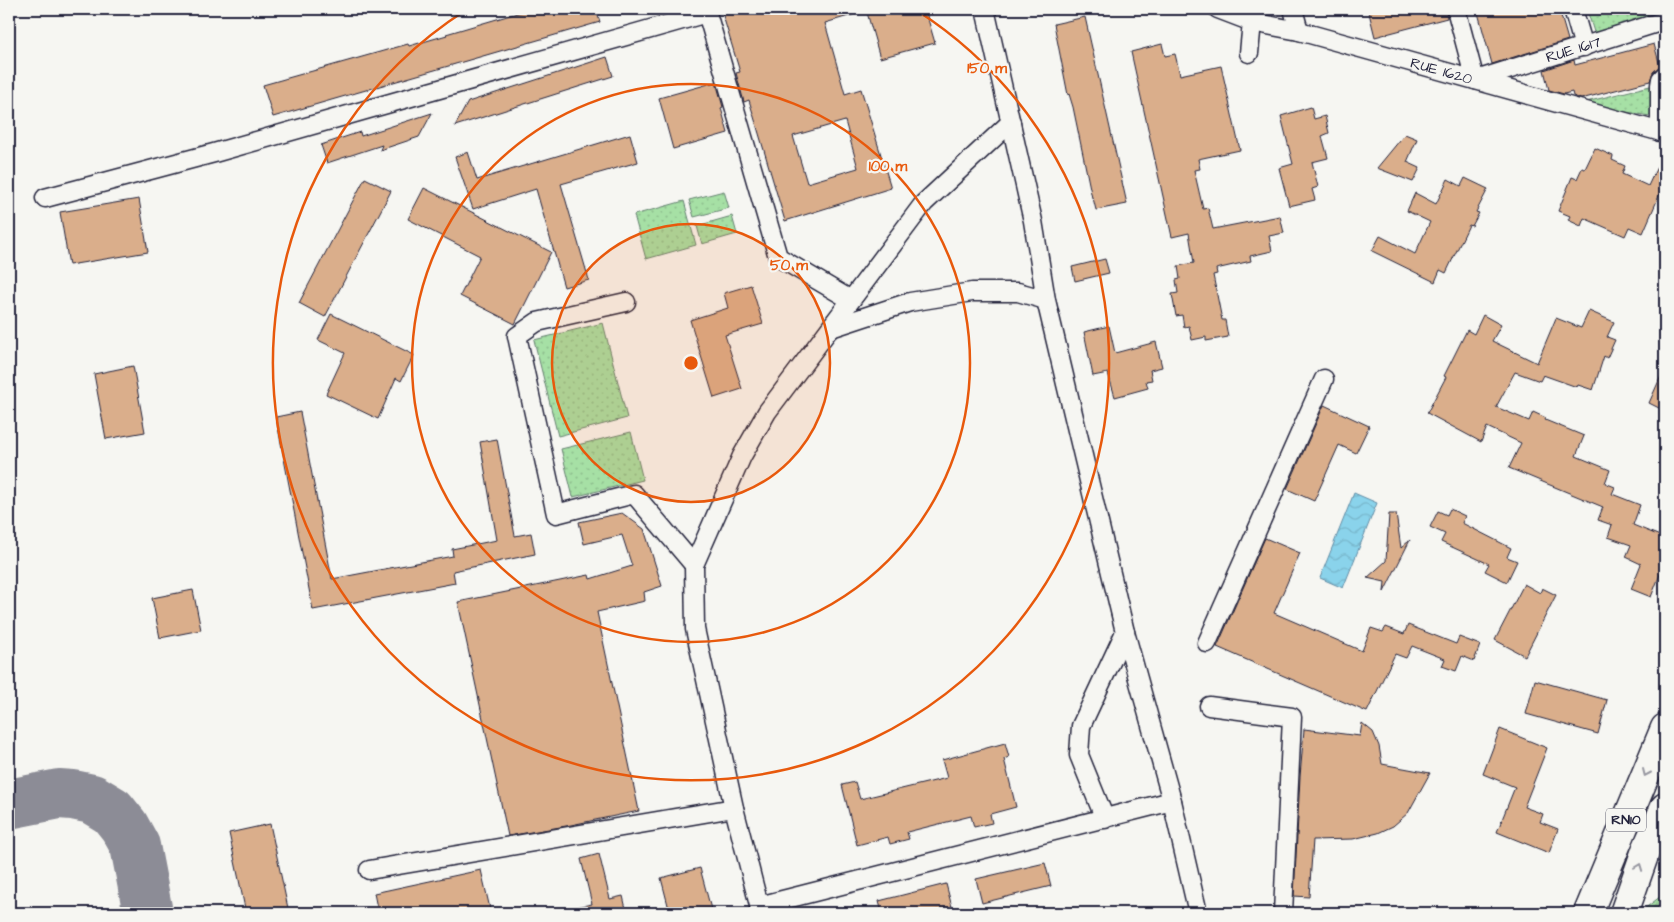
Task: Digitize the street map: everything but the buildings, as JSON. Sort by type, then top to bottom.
[{"type":"main road","name":"RN10","points":[[1588,913],[1665,728]]},
{"type":"main road","name":"RN10","points":[[1624,913],[1646,850],[1665,807]]},
{"type":"street","points":[[985,9],[1034,221],[1046,300],[1125,632],[1172,801],[1198,913]]},
{"type":"street","name":"RUE 1620","points":[[1218,9],[1252,22],[1299,31],[1663,132]]},
{"type":"street","points":[[1293,9],[1299,31]]},
{"type":"street","points":[[1456,9],[1475,80]]},
{"type":"street","points":[[1573,9],[1584,46]]},
{"type":"street","points":[[45,198],[214,153],[707,13],[778,257],[851,300]]},
{"type":"street","name":"RUE 1617","points":[[1475,80],[1659,20]]},
{"type":"street","points":[[1249,53],[1252,22]]},
{"type":"street","points":[[1663,132],[1660,85],[1661,79],[1665,75]]},
{"type":"street","points":[[1011,122],[924,203],[767,412],[742,456],[694,565],[695,629],[734,808],[760,910],[1172,801]]},
{"type":"street","points":[[831,328],[910,302],[972,292],[1018,292],[1046,300]]},
{"type":"street","points":[[626,302],[538,322],[517,336],[556,514],[634,494],[694,565]]},
{"type":"street","points":[[1207,643],[1324,379]]},
{"type":"street","points":[[1105,818],[1079,755],[1082,726],[1125,632]]},
{"type":"street","points":[[1209,706],[1292,717],[1283,913]]},
{"type":"street","points":[[368,870],[734,808]]},
{"type":"green space","points":[[1646,9],[1649,18],[1595,35],[1587,10]]},
{"type":"green space","points":[[1650,86],[1650,116],[1578,104]]},
{"type":"green space","points":[[724,191],[729,208],[694,217],[689,200]]},
{"type":"green space","points":[[684,201],[696,245],[646,259],[634,215]]},
{"type":"green space","points":[[732,216],[737,234],[702,244],[697,226]]},
{"type":"green space","points":[[603,323],[627,418],[558,436],[534,340]]},
{"type":"green space","points":[[631,432],[643,480],[573,497],[561,449]]},
{"type":"green space","points":[[1665,893],[1665,913],[1639,913]]},
{"type":"water","points":[[1354,493],[1377,503],[1343,588],[1320,578]]},
{"type":"taxiway","points":[[9,804],[59,794],[92,799],[112,811],[124,826],[135,846],[148,913]]}]
